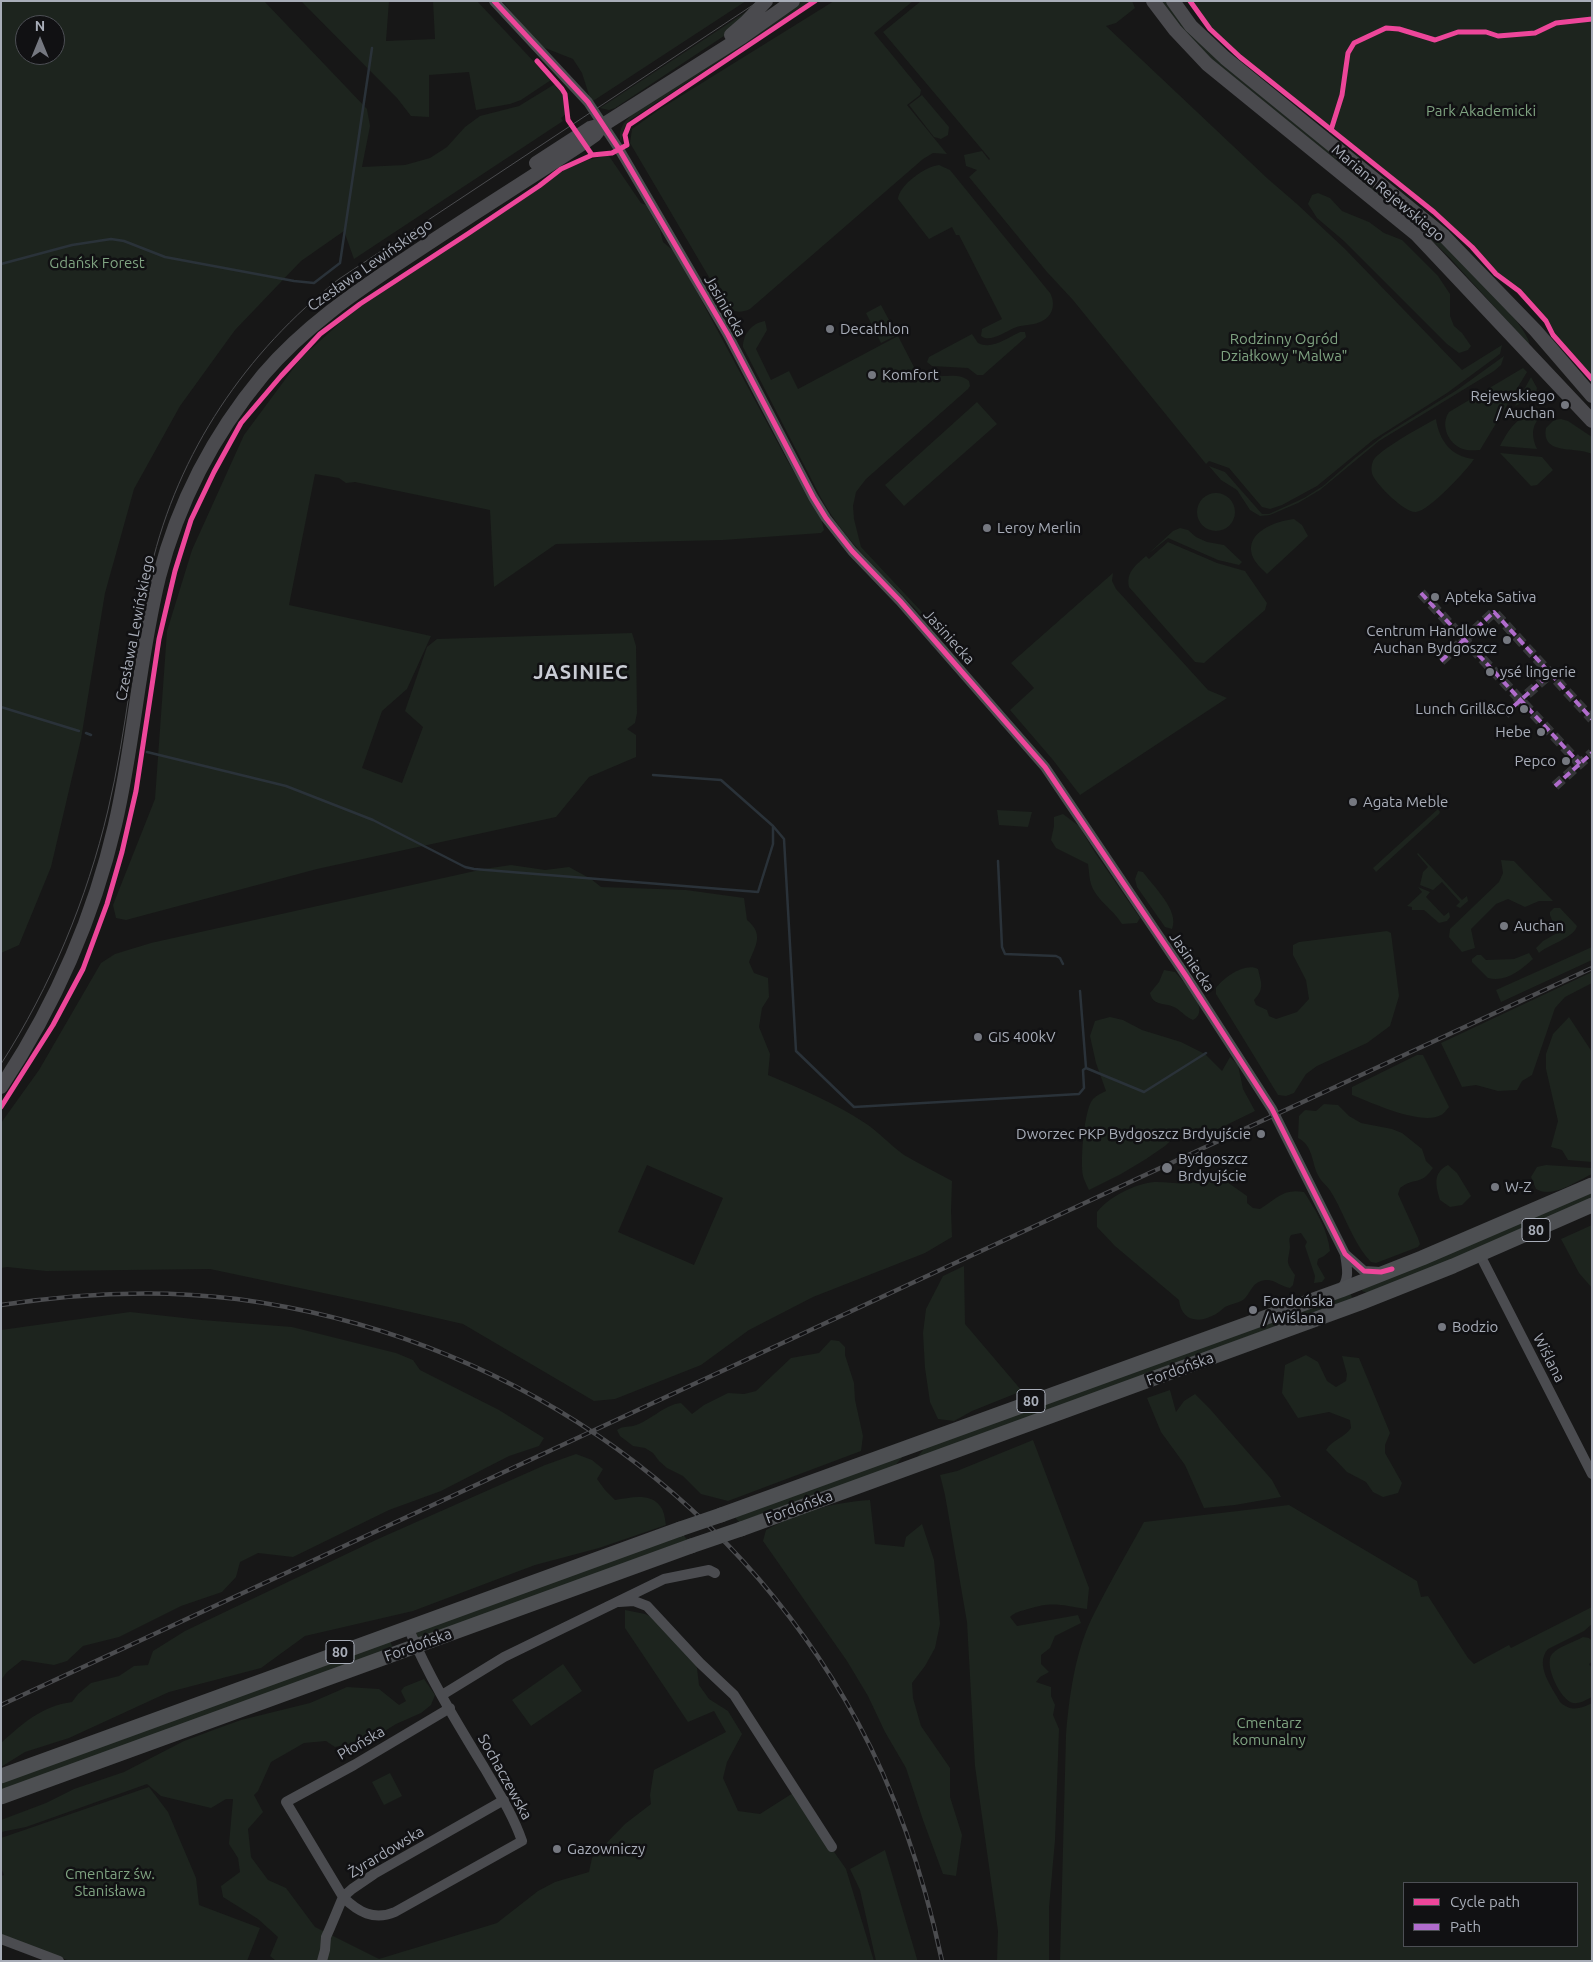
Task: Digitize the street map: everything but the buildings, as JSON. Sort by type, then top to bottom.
[{"type":"main road","name":"Fordońska","points":[[1,1776],[1341,1290],[1592,1185]]},
{"type":"main road","name":"Fordońska","points":[[1,1798],[1342,1310],[1480,1255],[1592,1204]]},
{"type":"street","name":"Jasiniecka","points":[[494,1],[582,95],[619,149],[728,335],[819,508],[852,551],[900,601],[1045,767],[1186,976],[1272,1109],[1345,1254],[1348,1276],[1347,1282],[1341,1290]]},
{"type":"street","points":[[668,84],[696,58],[739,28],[766,1]]},
{"type":"street","points":[[668,84],[742,37],[793,1]]},
{"type":"street","name":"Mariana Rejewskiego","points":[[1153,1],[1175,30],[1207,64],[1416,234],[1592,421]]},
{"type":"street","name":"Mariana Rejewskiego","points":[[1173,1],[1197,32],[1225,58],[1450,241],[1536,331],[1592,396]]},
{"type":"street","name":"Czesława Lewińskiego","points":[[1,1087],[32,1037],[55,994],[79,939],[98,887],[119,804],[150,618],[160,574],[178,516],[202,466],[236,411],[264,374],[300,336],[353,293],[585,142],[595,135],[603,125],[668,84]]},
{"type":"street","name":"Jasiniecka","points":[[1345,1254],[1364,1271],[1381,1272],[1392,1269]]},
{"type":"street","name":"Wiślana","points":[[1480,1255],[1592,1474]]},
{"type":"street","points":[[442,1695],[504,1657],[664,1579],[709,1570],[715,1573]]},
{"type":"street","points":[[619,1602],[634,1601],[647,1606],[700,1663],[734,1695],[832,1847]]},
{"type":"street","name":"Sochaczewska","points":[[343,1897],[364,1914],[387,1916],[522,1841],[504,1800],[442,1695],[408,1627]]},
{"type":"street","name":"Płońska","points":[[343,1897],[286,1802],[450,1708]]},
{"type":"street","name":"Żyrardowska","points":[[322,1961],[326,1937],[343,1897],[374,1874],[504,1800]]},
{"type":"street","points":[[1,1939],[59,1961]]},
{"type":"green space","name":"Gdańsk Forest","points":[[1,1],[264,1],[367,109],[370,126],[362,167],[405,165],[430,158],[447,147],[465,127],[480,116],[519,106],[555,84],[563,93],[566,114],[561,118],[563,121],[354,259],[344,231],[301,261],[235,330],[180,406],[134,489],[105,593],[81,739],[51,867],[19,945],[1,953]]},
{"type":"green space","points":[[301,1],[389,1],[386,41],[435,39],[433,1],[477,1],[551,80],[521,100],[510,104],[476,110],[469,72],[429,75],[429,117],[411,116],[397,98]]},
{"type":"green space","points":[[502,1],[746,1],[593,101],[589,95],[582,73],[573,59],[540,46]]},
{"type":"green space","points":[[802,1],[811,1],[630,120],[624,129],[621,143],[620,134],[622,126],[634,113]]},
{"type":"green space","points":[[834,1],[913,1],[874,33],[921,90],[920,95],[907,105],[947,154],[933,153],[923,159],[750,309],[741,312],[735,311],[726,306],[630,143],[632,129],[660,109]]},
{"type":"green space","name":"Rodzinny Ogród Działkowy \"Malwa\"","points":[[921,1],[1132,1],[1135,8],[1116,23],[1106,26],[1345,249],[1462,370],[1502,345],[1500,354],[1447,393],[1373,440],[1317,486],[1282,505],[1270,509],[1262,507],[1229,468],[1209,461],[1206,464],[1073,300],[1047,272],[969,177],[977,170],[966,166],[964,155],[982,151],[990,159],[883,32]]},
{"type":"green space","points":[[1159,1],[1167,1],[1432,232],[1504,305],[1527,336],[1530,346],[1449,257],[1423,232],[1205,56]]},
{"type":"green space","name":"Park Akademicki","points":[[1190,1],[1592,1],[1592,379],[1553,335],[1546,321],[1519,291],[1496,274],[1472,247],[1434,212],[1331,132],[1240,57],[1210,29]]},
{"type":"green space","points":[[758,4],[730,32],[615,108],[609,110],[600,108]]},
{"type":"green space","points":[[922,95],[949,127],[948,135],[941,139],[934,137],[909,105]]},
{"type":"green space","points":[[609,156],[641,203],[646,205],[660,230],[663,242],[676,253],[787,460],[821,518],[824,530],[821,533],[723,540],[556,544],[494,587],[490,510],[355,482],[346,483],[339,478],[315,474],[289,605],[431,636],[407,689],[382,711],[362,768],[402,783],[423,727],[405,711],[427,647],[437,639],[632,633],[636,646],[637,713],[635,723],[627,729],[636,735],[636,757],[589,777],[556,817],[317,869],[126,920],[116,918],[113,905],[155,799],[167,631],[192,550],[244,435],[301,358],[351,313],[525,198],[564,170],[588,160]]},
{"type":"green space","points":[[939,165],[950,170],[1050,293],[1053,306],[1050,314],[1044,320],[1017,327],[993,338],[981,336],[982,329],[1002,319],[959,235],[956,235],[952,227],[929,239],[898,199],[903,188],[914,177],[927,169]]},
{"type":"green space","points":[[1318,193],[1330,198],[1342,211],[1369,222],[1384,233],[1402,240],[1438,276],[1450,294],[1450,316],[1454,326],[1462,333],[1471,346],[1468,350],[1459,353],[1447,344],[1344,241],[1317,218],[1308,204],[1312,195]]},
{"type":"green space","points":[[881,305],[897,335],[881,343],[866,313]]},
{"type":"green space","points":[[765,321],[767,330],[756,349],[771,380],[789,371],[798,389],[898,336],[915,369],[918,368],[923,373],[929,375],[957,376],[969,381],[970,386],[968,389],[866,479],[856,492],[853,506],[854,519],[861,547],[935,626],[932,627],[858,549],[832,516],[821,498],[743,347],[743,342],[749,330],[756,324]]},
{"type":"green space","points":[[1020,332],[1025,332],[1026,337],[983,375],[977,375],[968,368],[932,366],[927,362],[929,357],[972,334],[978,343],[989,345]]},
{"type":"green space","points":[[1504,356],[1501,365],[1494,371],[1379,441],[1320,490],[1298,503],[1270,515],[1260,516],[1250,510],[1237,490],[1221,480],[1209,466],[1225,472],[1262,514],[1269,514],[1304,498],[1323,486],[1383,436],[1457,390]]},
{"type":"green space","points":[[1523,368],[1527,372],[1480,450],[1465,450],[1453,443],[1447,434],[1445,423],[1449,412]]},
{"type":"green space","points":[[1531,377],[1537,388],[1535,400],[1515,406]]},
{"type":"green space","points":[[977,402],[997,424],[904,506],[885,485]]},
{"type":"green space","points":[[1540,409],[1547,411],[1535,424],[1533,433],[1537,449],[1500,446],[1515,424],[1525,417],[1538,414]]},
{"type":"green space","points":[[1436,419],[1440,434],[1448,446],[1459,455],[1474,459],[1464,472],[1430,505],[1416,512],[1411,511],[1399,504],[1380,486],[1372,474],[1372,463],[1383,451]]},
{"type":"green space","points":[[1554,420],[1568,421],[1592,437],[1592,454],[1561,448],[1549,443],[1546,437],[1546,428]]},
{"type":"green space","points":[[1500,453],[1542,457],[1553,470],[1537,485],[1531,486]]},
{"type":"green space","points":[[1216,493],[1229,499],[1235,512],[1229,525],[1216,531],[1203,525],[1197,512],[1203,499]]},
{"type":"green space","points":[[1294,519],[1302,525],[1308,536],[1267,574],[1252,555],[1251,547],[1253,540],[1257,534],[1271,525]]},
{"type":"green space","points":[[1180,528],[1188,530],[1196,537],[1207,542],[1224,545],[1242,562],[1239,565],[1218,560],[1168,538],[1148,554],[1173,531]]},
{"type":"green space","points":[[1168,542],[1217,563],[1245,571],[1267,603],[1265,610],[1204,663],[1195,662],[1129,587],[1130,573],[1135,566],[1146,556],[1149,559]]},
{"type":"green space","points":[[1113,573],[1112,581],[1116,589],[1208,690],[1227,698],[1080,795],[1010,710],[1034,688],[1011,663]]},
{"type":"green space","points":[[1438,809],[1439,814],[1376,872],[1373,868]]},
{"type":"green space","points":[[997,810],[1032,812],[1028,827],[999,825]]},
{"type":"green space","points":[[1063,814],[1079,826],[1140,918],[1137,923],[1122,924],[1093,890],[1088,864],[1056,848],[1051,840],[1054,817]]},
{"type":"green space","points":[[1418,853],[1462,900],[1467,896],[1468,901],[1460,908],[1456,906],[1460,902],[1442,882],[1433,890],[1420,885],[1423,872],[1428,867]]},
{"type":"green space","points":[[1501,860],[1514,861],[1553,901],[1539,901],[1525,907],[1508,899],[1496,904],[1471,929],[1475,948],[1462,952],[1449,937],[1450,929],[1499,882],[1503,873]]},
{"type":"green space","points":[[511,865],[545,870],[569,867],[601,887],[686,890],[744,898],[747,920],[757,935],[756,945],[749,962],[754,973],[768,978],[769,997],[762,1008],[759,1027],[770,1054],[768,1075],[842,1109],[870,1127],[904,1155],[952,1181],[952,1237],[925,1253],[813,1297],[749,1330],[701,1365],[615,1399],[594,1401],[463,1324],[380,1305],[210,1269],[46,1271],[1,1268],[1,1123],[39,1070],[101,963],[115,954],[151,943],[484,869]],"holes":[[[647,1165],[723,1198],[694,1265],[618,1232]]]},
{"type":"green space","points":[[1138,871],[1143,872],[1159,891],[1169,907],[1172,914],[1172,929],[1165,927],[1137,887],[1135,879]]},
{"type":"green space","points":[[1418,887],[1430,892],[1426,897],[1444,916],[1449,912],[1450,917],[1447,921],[1439,923],[1424,910],[1412,910],[1412,907],[1407,906],[1422,892]]},
{"type":"green space","points":[[1554,908],[1560,908],[1577,926],[1571,934],[1539,953],[1536,948],[1543,941],[1557,933],[1550,915]]},
{"type":"green space","points":[[1387,931],[1391,933],[1399,996],[1390,1026],[1367,1043],[1317,1066],[1306,1074],[1294,1093],[1286,1096],[1278,1095],[1216,994],[1216,988],[1235,972],[1253,967],[1258,969],[1261,982],[1260,992],[1254,1000],[1256,1005],[1267,1010],[1269,1016],[1276,1019],[1297,1012],[1309,999],[1306,980],[1293,955],[1293,945],[1299,942]]},
{"type":"green space","points":[[1592,947],[1592,960],[1501,1002],[1496,990]]},
{"type":"green space","points":[[1529,953],[1533,959],[1518,971],[1501,979],[1488,978],[1472,962],[1472,959],[1477,955],[1481,955],[1486,960],[1514,959]]},
{"type":"green space","points":[[1164,970],[1175,972],[1190,989],[1198,1003],[1199,1010],[1198,1016],[1193,1020],[1176,1008],[1157,1002],[1152,997],[1150,993],[1159,982]]},
{"type":"green space","points":[[1592,972],[1592,983],[1565,997],[1555,1008],[1532,1075],[1522,1081],[1517,1090],[1498,1091],[1476,1085],[1462,1087],[1441,1043]]},
{"type":"green space","points":[[1110,1017],[1123,1020],[1142,1030],[1181,1042],[1205,1054],[1222,1071],[1230,1057],[1238,1065],[1243,1089],[1255,1111],[1210,1133],[1204,1127],[1180,1132],[1165,1146],[1146,1159],[1089,1190],[1083,1178],[1082,1169],[1085,1124],[1093,1099],[1106,1091],[1096,1063],[1090,1036],[1095,1021]]},
{"type":"green space","points":[[1569,1017],[1592,1052],[1592,1162],[1568,1160],[1562,1150],[1551,1147],[1558,1121],[1546,1069],[1546,1054],[1553,1034]]},
{"type":"green space","points":[[1417,1055],[1423,1055],[1449,1107],[1442,1114],[1433,1118],[1410,1116],[1352,1095],[1352,1087]]},
{"type":"green space","points":[[1324,1104],[1338,1105],[1349,1116],[1361,1123],[1392,1129],[1402,1133],[1422,1149],[1426,1161],[1433,1168],[1425,1177],[1400,1188],[1398,1194],[1418,1238],[1420,1244],[1418,1247],[1376,1263],[1371,1262],[1359,1246],[1331,1192],[1316,1172],[1310,1150],[1298,1138],[1299,1116],[1305,1110],[1316,1111]]},
{"type":"green space","points":[[1448,1165],[1457,1173],[1471,1196],[1462,1205],[1450,1207],[1440,1200],[1436,1180],[1439,1172]]},
{"type":"green space","points":[[1546,1165],[1592,1168],[1592,1174],[1564,1188],[1542,1192],[1536,1189],[1531,1177],[1537,1167]]},
{"type":"green space","points":[[1210,1174],[1217,1175],[1247,1196],[1247,1203],[1253,1208],[1260,1209],[1285,1193],[1304,1192],[1320,1220],[1329,1243],[1330,1251],[1318,1259],[1317,1264],[1325,1278],[1322,1282],[1314,1283],[1315,1276],[1305,1246],[1307,1242],[1301,1233],[1291,1235],[1288,1262],[1295,1275],[1293,1285],[1290,1288],[1269,1280],[1261,1281],[1255,1285],[1243,1300],[1225,1307],[1212,1316],[1200,1320],[1190,1318],[1183,1312],[1179,1300],[1115,1246],[1097,1227],[1097,1212],[1102,1206],[1130,1188],[1154,1182],[1191,1183],[1204,1179]]},
{"type":"green space","points":[[1592,1190],[1592,1199],[1497,1241],[1368,1293],[1362,1291],[1363,1287]]},
{"type":"green space","points":[[1592,1225],[1592,1288],[1579,1273],[1561,1239]]},
{"type":"green space","points":[[964,1266],[965,1324],[1022,1391],[972,1411],[954,1421],[938,1419],[930,1402],[925,1368],[923,1333],[926,1309],[943,1276]]},
{"type":"green space","points":[[1351,1294],[1352,1298],[915,1460],[927,1445]]},
{"type":"green space","points":[[130,1312],[292,1327],[396,1353],[413,1360],[420,1370],[499,1410],[544,1438],[539,1446],[509,1456],[441,1491],[389,1510],[293,1557],[258,1553],[240,1562],[236,1577],[222,1592],[181,1606],[119,1637],[83,1646],[67,1661],[54,1665],[22,1660],[7,1672],[1,1680],[1,1330]]},
{"type":"green space","points":[[831,1340],[839,1341],[845,1347],[845,1355],[854,1383],[855,1400],[863,1436],[861,1451],[728,1501],[701,1494],[683,1476],[667,1468],[653,1453],[645,1448],[633,1446],[620,1436],[617,1430],[646,1421],[675,1404],[681,1403],[692,1414],[704,1405],[728,1393],[744,1394],[756,1391],[791,1358],[819,1353]]},
{"type":"green space","points":[[1306,1355],[1318,1362],[1327,1381],[1336,1387],[1346,1381],[1347,1374],[1342,1356],[1359,1358],[1390,1433],[1385,1445],[1385,1453],[1402,1483],[1398,1493],[1383,1497],[1373,1492],[1366,1482],[1347,1472],[1326,1450],[1351,1428],[1350,1420],[1329,1412],[1298,1418],[1282,1393],[1285,1365]]},
{"type":"green space","points":[[1170,1390],[1176,1412],[1184,1401],[1195,1394],[1272,1480],[1281,1497],[1204,1508],[1185,1465],[1161,1432],[1147,1398]]},
{"type":"green space","points":[[1033,1440],[1089,1588],[1087,1609],[1057,1604],[1044,1605],[1018,1612],[1010,1617],[1017,1626],[1078,1615],[1081,1623],[1055,1636],[1050,1648],[1041,1655],[1041,1664],[1049,1672],[1040,1677],[1036,1682],[1051,1687],[1051,1696],[1055,1705],[1053,1715],[1059,1729],[1055,1840],[1049,1908],[1049,1961],[997,1961],[998,1931],[975,1766],[967,1622],[940,1475],[957,1471]]},
{"type":"green space","points":[[576,1454],[592,1460],[603,1469],[597,1479],[615,1500],[633,1497],[651,1499],[660,1506],[666,1525],[599,1548],[535,1565],[413,1611],[305,1636],[261,1668],[169,1692],[69,1738],[25,1752],[1,1767],[1,1743],[25,1722],[51,1707],[72,1702],[91,1683],[119,1676],[134,1666],[148,1665],[153,1651],[185,1631],[378,1539],[545,1465]]},
{"type":"green space","points":[[905,1454],[893,1468],[739,1522],[734,1516]]},
{"type":"green space","points":[[870,1500],[875,1544],[904,1547],[906,1537],[922,1524],[934,1560],[940,1624],[935,1648],[925,1666],[912,1683],[913,1698],[921,1726],[950,1768],[950,1797],[962,1835],[956,1876],[943,1874],[906,1768],[885,1732],[868,1696],[847,1661],[763,1541],[766,1530],[804,1513],[842,1503]]},
{"type":"green space","name":"Cmentarz komunalny","points":[[1289,1505],[1417,1581],[1421,1597],[1428,1596],[1468,1658],[1474,1664],[1509,1645],[1511,1648],[1592,1607],[1592,1624],[1584,1631],[1548,1649],[1544,1655],[1543,1662],[1546,1676],[1560,1702],[1572,1708],[1583,1707],[1592,1703],[1592,1961],[1060,1961],[1066,1735],[1069,1706],[1077,1661],[1085,1633],[1144,1522]]},
{"type":"green space","points":[[682,1533],[688,1541],[417,1639],[416,1634],[418,1631]]},
{"type":"green space","points":[[625,1610],[645,1614],[660,1621],[689,1654],[697,1668],[699,1685],[709,1699],[728,1711],[742,1734],[727,1762],[723,1778],[738,1811],[760,1814],[793,1793],[846,1869],[874,1961],[276,1961],[270,1956],[278,1937],[258,1919],[223,1897],[221,1886],[240,1872],[238,1858],[229,1844],[233,1799],[226,1799],[211,1808],[161,1796],[147,1784],[26,1827],[1,1832],[1,1820],[46,1803],[74,1789],[124,1772],[184,1741],[216,1729],[241,1720],[310,1703],[347,1687],[379,1689],[399,1705],[406,1701],[401,1691],[404,1687],[424,1679],[435,1695],[431,1705],[421,1713],[396,1724],[372,1739],[335,1747],[326,1741],[304,1743],[271,1762],[258,1791],[254,1795],[263,1812],[248,1829],[251,1857],[268,1880],[286,1888],[315,1927],[379,1959],[497,1923],[538,1891],[555,1882],[589,1872],[592,1858],[625,1824],[651,1804],[650,1795],[654,1770],[726,1732],[714,1711],[688,1722],[625,1628]]},
{"type":"green space","points":[[1583,1637],[1589,1638],[1592,1641],[1592,1662],[1589,1664],[1592,1668],[1592,1697],[1573,1703],[1563,1696],[1555,1682],[1550,1659],[1552,1654],[1558,1649]]},
{"type":"green space","points":[[390,1640],[393,1649],[1,1791],[1,1780]]},
{"type":"green space","points":[[563,1664],[582,1691],[531,1726],[512,1700]]},
{"type":"green space","points":[[390,1773],[402,1796],[384,1805],[372,1782]]},
{"type":"green space","name":"Cmentarz św. Stanisława","points":[[149,1787],[168,1812],[196,1878],[199,1905],[260,1928],[247,1961],[70,1961],[1,1935],[1,1876],[4,1875],[1,1868],[1,1838]]},
{"type":"green space","points":[[885,1850],[917,1961],[876,1961],[860,1890],[850,1869]]},
{"type":"waterway","points":[[1,264],[72,245],[111,239],[124,241],[165,257],[314,283],[340,263],[372,48]]},
{"type":"waterway","points":[[1,707],[79,731]]},
{"type":"waterway","points":[[86,733],[91,735]]},
{"type":"waterway","points":[[147,752],[286,786],[373,820],[465,867],[474,869],[758,892],[773,844],[773,827]]},
{"type":"waterway","points":[[653,775],[721,780],[773,826],[784,839],[796,1051],[854,1107],[1079,1094],[1084,1088],[1083,1070],[1086,1068],[1144,1092],[1206,1053]]},
{"type":"waterway","points":[[998,861],[1002,947],[1005,954],[1056,956],[1060,958],[1063,964]]},
{"type":"waterway","points":[[1080,991],[1086,1068]]},
{"type":"tunnel","points":[[1421,593],[1580,764]]},
{"type":"tunnel","points":[[1441,661],[1494,612],[1592,719]]},
{"type":"tunnel","points":[[1505,714],[1550,674]]},
{"type":"tunnel","points":[[1555,786],[1592,753]]},
{"type":"tram line","points":[[1,1064],[36,1004],[78,909],[99,843],[115,780],[139,628],[151,568],[163,525],[179,484],[198,445],[220,407],[274,339],[305,308],[339,279],[759,1]]},
{"type":"railway","points":[[1,1705],[1592,968]]},
{"type":"railway","points":[[1,1305],[89,1295],[178,1294],[237,1299],[334,1318],[427,1347],[515,1386],[598,1435],[674,1494],[743,1561],[804,1637],[857,1721],[885,1778],[918,1868],[942,1961]]},
{"type":"marked path","points":[[1421,593],[1580,764]]},
{"type":"marked path","points":[[1441,661],[1494,612],[1592,719]]},
{"type":"marked path","points":[[1505,714],[1550,674]]},
{"type":"marked path","points":[[1555,786],[1592,753]]},
{"type":"cycle path","points":[[494,1],[588,102],[619,149],[728,335],[813,497],[826,518],[852,551],[900,601],[1045,767],[1186,976],[1272,1109],[1345,1254],[1364,1271],[1381,1272],[1392,1269]]},
{"type":"cycle path","points":[[1,1107],[53,1025],[83,969],[107,904],[122,852],[136,791],[159,639],[175,571],[191,520],[214,472],[241,423],[320,334],[360,304],[539,186],[561,169],[592,155],[612,153],[627,145],[625,135],[629,125],[815,1]]},
{"type":"cycle path","points":[[1190,1],[1210,29],[1240,57],[1434,212],[1472,247],[1496,274],[1519,291],[1546,321],[1553,335],[1592,379]]},
{"type":"cycle path","points":[[1331,130],[1342,95],[1348,53],[1354,43],[1386,28],[1399,29],[1435,40],[1458,32],[1486,32],[1498,36],[1535,33],[1556,23],[1592,19]]},
{"type":"cycle path","points":[[537,61],[565,94],[568,120],[592,155]]},
{"type":"place","name":"Decathlon","points":[[830,329]]},
{"type":"place","name":"Komfort","points":[[872,375]]},
{"type":"place","name":"Rejewskiego / Auchan","points":[[1565,405]]},
{"type":"place","name":"Leroy Merlin","points":[[987,528]]},
{"type":"place","name":"Apteka Sativa","points":[[1435,597]]},
{"type":"place","name":"Centrum Handlowe Auchan Bydgoszcz","points":[[1507,640]]},
{"type":"place","name":"ysé lingerie","points":[[1490,672]]},
{"type":"place","name":"Lunch Grill&Co","points":[[1524,709]]},
{"type":"place","name":"Hebe","points":[[1541,732]]},
{"type":"place","name":"Pepco","points":[[1566,761]]},
{"type":"place","name":"Agata Meble","points":[[1353,802]]},
{"type":"place","name":"Auchan","points":[[1504,926]]},
{"type":"place","name":"GIS 400kV","points":[[978,1037]]},
{"type":"place","name":"Dworzec PKP Bydgoszcz Brdyujście","points":[[1261,1134]]},
{"type":"place","name":"Bydgoszcz Brdyujście","points":[[1167,1168]]},
{"type":"place","name":"W-Z","points":[[1495,1187]]},
{"type":"place","name":"Fordońska / Wiślana","points":[[1253,1310]]},
{"type":"place","name":"Bodzio","points":[[1442,1327]]},
{"type":"place","name":"Gazowniczy","points":[[557,1849]]},
{"type":"district","name":"JASINIEC","points":[[581,672]]}]
